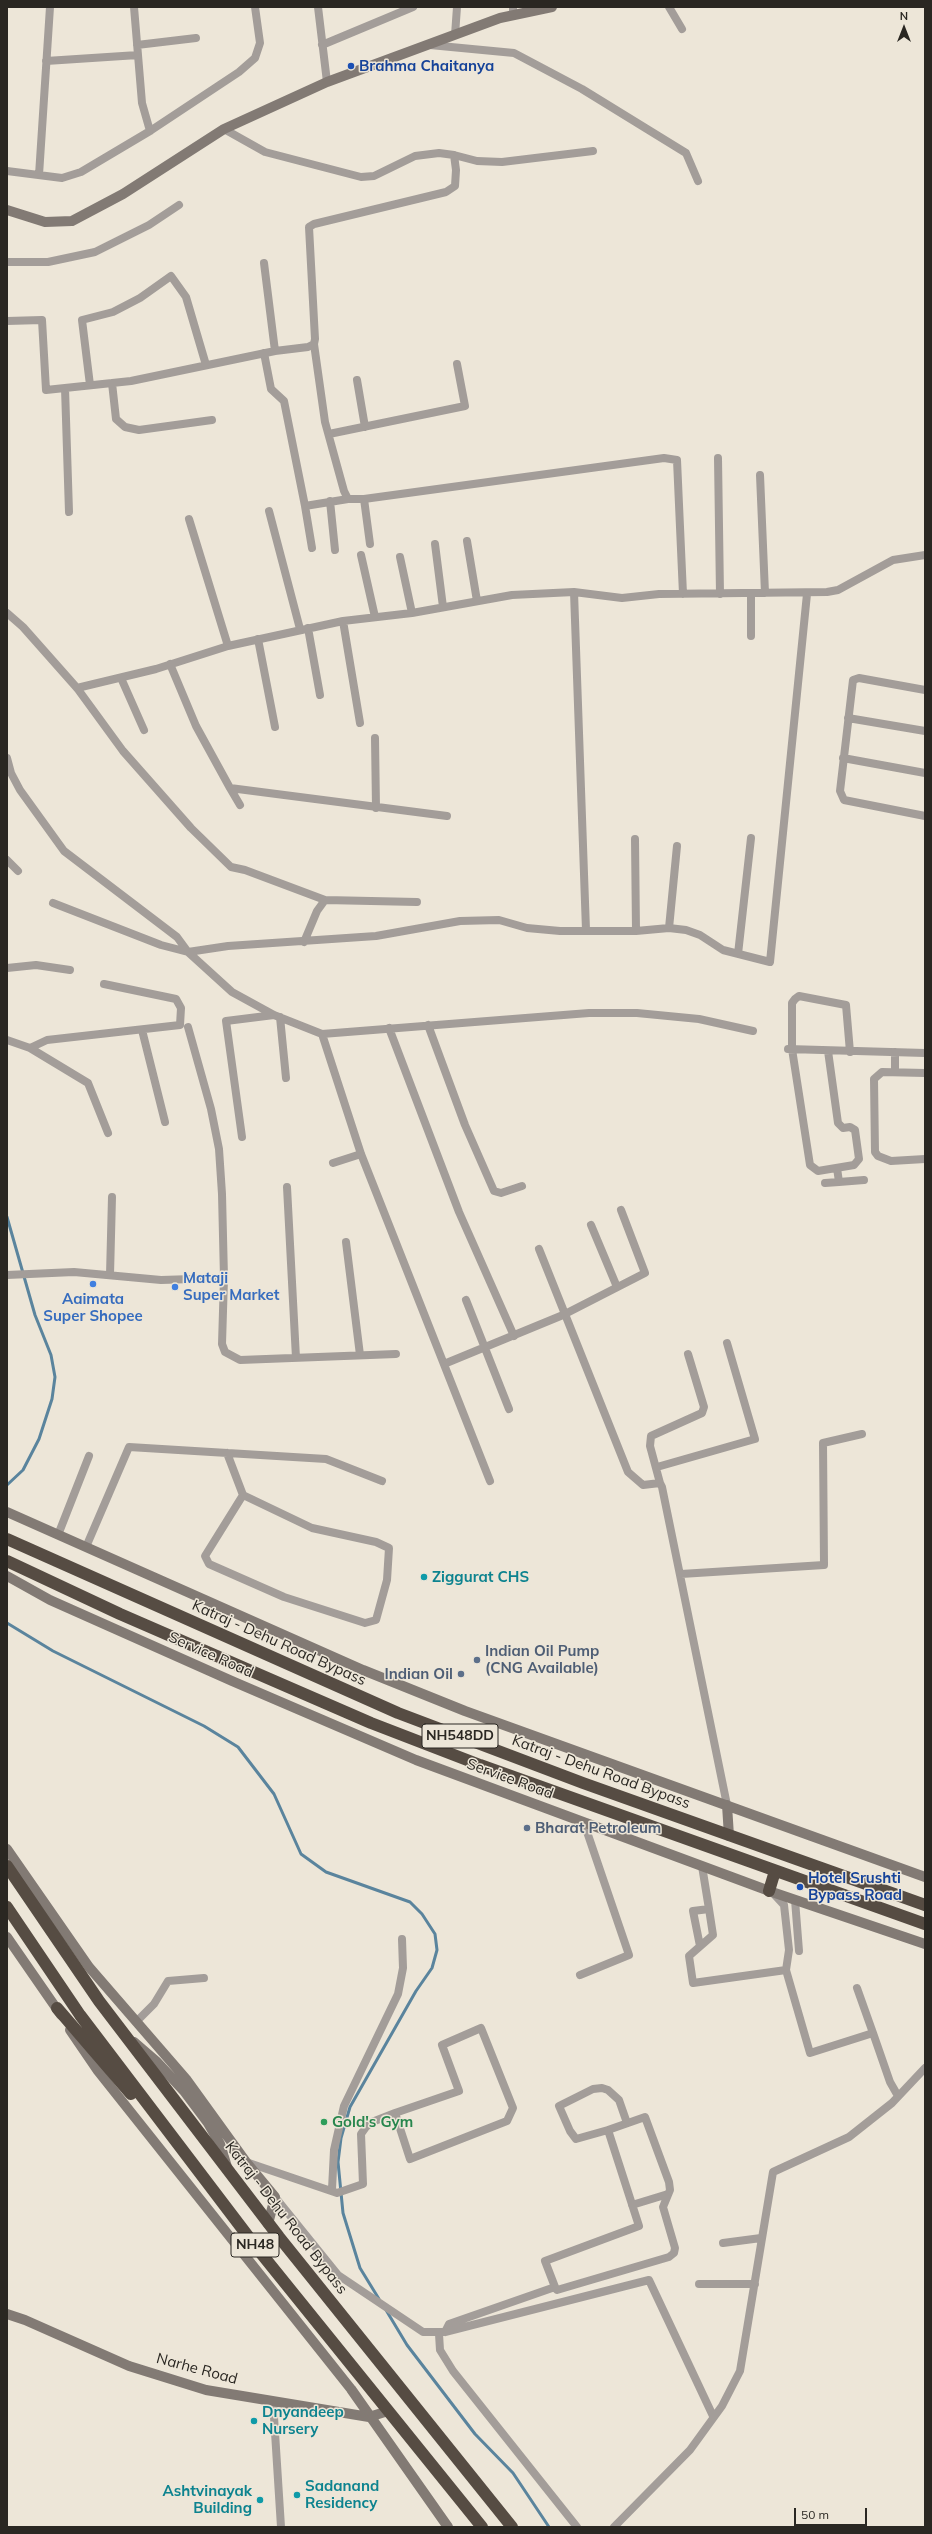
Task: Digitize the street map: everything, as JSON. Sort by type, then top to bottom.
[{"type":"highway","name":"Katraj - Dehu Road Bypass","points":[[7,1539],[398,1713],[583,1784],[925,1905]]},
{"type":"highway","name":"NH548DD","points":[[7,1562],[120,1614],[371,1723],[480,1765],[925,1924]]},
{"type":"highway","name":"Katraj - Dehu Road Bypass","points":[[7,1866],[124,2033],[268,2224],[512,2527]]},
{"type":"highway","points":[[770,1891],[775,1871]]},
{"type":"highway","name":"NH48","points":[[7,1907],[80,2015],[260,2252],[482,2527]]},
{"type":"highway","points":[[57,2008],[139,2102],[155,2113]]},
{"type":"street","points":[[39,175],[50,7]]},
{"type":"street","points":[[134,7],[142,103],[150,131]]},
{"type":"street","points":[[7,171],[62,178],[81,172],[150,131],[239,72],[255,58],[260,43],[255,7]]},
{"type":"street","points":[[318,7],[327,82]]},
{"type":"street","points":[[322,45],[413,7]]},
{"type":"street","points":[[455,35],[457,7]]},
{"type":"street","points":[[7,210],[45,222],[72,221],[122,194],[224,129],[327,82],[455,35],[513,11],[552,7]]},
{"type":"street","points":[[669,7],[682,29]]},
{"type":"street","points":[[137,44],[196,38]]},
{"type":"street","points":[[427,45],[514,53],[582,89],[686,153],[698,181]]},
{"type":"street","points":[[46,61],[138,55]]},
{"type":"street","points":[[224,129],[265,152],[361,177],[374,176],[415,156],[439,153],[477,161],[502,162],[593,151]]},
{"type":"street","points":[[348,499],[344,492],[329,434],[314,344],[309,227],[314,224],[446,192],[455,186],[456,179],[454,155]]},
{"type":"street","points":[[7,262],[48,262],[95,252],[149,225],[179,205]]},
{"type":"street","points":[[264,263],[275,351]]},
{"type":"street","points":[[90,385],[82,320],[113,312],[140,298],[171,276],[186,297],[206,365]]},
{"type":"street","points":[[7,321],[42,320],[46,390],[112,383],[314,344]]},
{"type":"street","points":[[264,353],[271,389],[284,401],[312,548]]},
{"type":"street","points":[[329,434],[465,406],[457,364]]},
{"type":"street","points":[[357,380],[365,427]]},
{"type":"street","points":[[112,383],[116,419],[125,427],[139,430],[212,420]]},
{"type":"street","points":[[65,388],[69,512]]},
{"type":"street","points":[[305,506],[330,501],[364,499],[664,458],[677,460],[683,594]]},
{"type":"street","points":[[718,458],[720,594]]},
{"type":"street","points":[[760,475],[765,593]]},
{"type":"street","points":[[364,499],[370,544]]},
{"type":"street","points":[[330,501],[335,550]]},
{"type":"street","points":[[269,511],[304,628],[320,695]]},
{"type":"street","points":[[189,518],[228,646]]},
{"type":"street","points":[[466,541],[477,601]]},
{"type":"street","points":[[435,544],[443,607]]},
{"type":"street","points":[[362,554],[375,617]]},
{"type":"street","points":[[77,688],[121,678],[228,646],[343,620],[412,613],[512,595],[574,592],[622,598],[659,594],[807,594],[838,590],[893,560],[925,555]]},
{"type":"street","points":[[400,558],[412,613]]},
{"type":"street","points":[[574,592],[586,930]]},
{"type":"street","points":[[750,594],[752,636]]},
{"type":"street","points":[[53,903],[161,945],[188,952],[228,946],[376,936],[460,921],[499,920],[527,928],[560,931],[636,931],[669,928],[693,932],[723,950],[770,962],[807,594]]},
{"type":"street","points":[[7,613],[23,627],[77,688],[123,751],[191,828],[231,867],[245,870],[325,900],[417,902]]},
{"type":"street","points":[[343,620],[360,723]]},
{"type":"street","points":[[258,639],[275,727]]},
{"type":"street","points":[[170,664],[196,726],[240,805]]},
{"type":"street","points":[[121,678],[144,730]]},
{"type":"street","points":[[925,690],[855,678],[852,680],[840,791],[844,800],[925,816]]},
{"type":"street","points":[[848,718],[925,731]]},
{"type":"street","points":[[375,738],[376,808]]},
{"type":"street","points":[[843,758],[925,773]]},
{"type":"street","points":[[8,762],[11,774],[20,790],[64,851],[177,937],[188,952],[232,992],[277,1016],[322,1034],[589,1013],[637,1013],[700,1020],[752,1031]]},
{"type":"street","points":[[230,788],[447,816]]},
{"type":"street","points":[[738,954],[751,838]]},
{"type":"street","points":[[635,839],[636,931]]},
{"type":"street","points":[[669,928],[677,846]]},
{"type":"street","points":[[7,860],[18,871]]},
{"type":"street","points":[[304,942],[317,911],[325,900]]},
{"type":"street","points":[[7,968],[36,965],[70,970]]},
{"type":"street","points":[[30,1048],[47,1040],[180,1026],[181,1008],[176,999],[104,984]]},
{"type":"street","points":[[828,1051],[838,1123],[843,1128],[850,1127],[854,1130],[859,1159],[854,1165],[818,1171],[810,1165],[790,1049],[792,1003],[798,996],[846,1005],[850,1052]]},
{"type":"street","points":[[277,1016],[286,1078]]},
{"type":"street","points":[[242,1137],[226,1021],[277,1016]]},
{"type":"street","points":[[428,1025],[465,1125],[494,1191],[501,1193],[522,1186]]},
{"type":"street","points":[[188,1027],[211,1109],[219,1149],[222,1194],[224,1278],[222,1344],[225,1352],[240,1360],[396,1354]]},
{"type":"street","points":[[389,1028],[459,1212],[514,1336]]},
{"type":"street","points":[[142,1030],[165,1122]]},
{"type":"street","points":[[322,1034],[360,1154],[490,1481]]},
{"type":"street","points":[[7,1040],[30,1048],[88,1083],[108,1133]]},
{"type":"street","points":[[790,1049],[850,1052],[925,1053]]},
{"type":"street","points":[[895,1052],[895,1072]]},
{"type":"street","points":[[925,1073],[878,1073],[874,1079],[875,1152],[878,1156],[891,1161],[925,1159]]},
{"type":"street","points":[[333,1162],[360,1154]]},
{"type":"street","points":[[837,1168],[839,1182]]},
{"type":"street","points":[[825,1183],[864,1180]]},
{"type":"street","points":[[287,1187],[296,1358]]},
{"type":"street","points":[[110,1275],[112,1197]]},
{"type":"street","points":[[444,1364],[563,1315],[645,1273],[621,1210]]},
{"type":"street","points":[[590,1225],[617,1287]]},
{"type":"street","points":[[346,1242],[360,1356]]},
{"type":"street","points":[[539,1249],[563,1315],[628,1472],[643,1485],[660,1483]]},
{"type":"street","points":[[9,1274],[74,1272],[161,1280],[224,1278]]},
{"type":"street","points":[[466,1300],[509,1408]]},
{"type":"street","points":[[657,1467],[755,1439],[726,1343]]},
{"type":"street","points":[[688,1354],[703,1396],[704,1407],[702,1413],[651,1436],[650,1446],[657,1467],[681,1574],[727,1805],[729,1836]]},
{"type":"street","points":[[681,1574],[824,1565],[823,1443],[862,1434]]},
{"type":"street","points":[[86,1547],[129,1447],[326,1459],[382,1481]]},
{"type":"street","points":[[227,1453],[243,1495],[312,1528],[376,1542],[389,1548],[387,1580],[376,1620],[365,1623],[284,1597],[209,1564],[205,1556],[243,1495]]},
{"type":"street","points":[[58,1535],[89,1456]]},
{"type":"street","points":[[8,1512],[363,1670],[458,1709],[925,1877]]},
{"type":"street","name":"Service Road","points":[[7,1576],[50,1600],[327,1723],[475,1783],[795,1900],[925,1944]]},
{"type":"street","points":[[580,1975],[629,1955],[584,1823]]},
{"type":"street","points":[[7,1849],[89,1967],[136,2022],[246,2162],[338,2275],[423,2332],[442,2333],[649,2280],[713,2416]]},
{"type":"street","points":[[702,1866],[713,1935],[689,1956],[693,1983],[786,1970]]},
{"type":"street","points":[[770,1891],[784,1905],[789,1950],[786,1970],[810,2053],[873,2033]]},
{"type":"street","points":[[795,1900],[799,1951]]},
{"type":"street","points":[[700,1946],[693,1911],[709,1909]]},
{"type":"street","points":[[7,1937],[57,2008],[98,2071],[351,2389],[369,2417],[448,2527]]},
{"type":"street","points":[[334,2191],[334,2150],[344,2106],[398,1994],[403,1968],[402,1940]]},
{"type":"street","points":[[136,2022],[154,2004],[168,1982],[204,1978]]},
{"type":"street","points":[[858,1988],[890,2082],[898,2096]]},
{"type":"street","points":[[246,2162],[334,2191],[363,2184],[361,2134],[372,2122],[459,2091],[442,2045],[481,2028],[513,2108],[507,2121],[410,2159],[395,2114]]},
{"type":"street","points":[[124,2033],[188,2088],[220,2144],[230,2173]]},
{"type":"street","points":[[614,2527],[690,2450],[713,2416],[722,2406],[740,2371],[772,2172],[849,2137],[898,2096],[925,2068]]},
{"type":"street","points":[[608,2130],[639,2226],[545,2261],[557,2290],[669,2257],[675,2248],[663,2206],[668,2194],[669,2182],[645,2116],[627,2123],[608,2130],[576,2139],[570,2132],[559,2106],[593,2089],[602,2088],[608,2090],[619,2100],[627,2123]]},
{"type":"street","points":[[632,2205],[668,2194]]},
{"type":"street","points":[[268,2224],[275,2197]]},
{"type":"street","points":[[723,2243],[761,2238]]},
{"type":"street","points":[[698,2284],[755,2284]]},
{"type":"street","points":[[555,2287],[449,2324],[442,2333],[440,2350],[453,2371],[578,2527]]},
{"type":"street","name":"Narhe Road","points":[[7,2314],[25,2320],[129,2366],[206,2390],[369,2417],[388,2411]]},
{"type":"street","points":[[273,2402],[281,2527]]},
{"type":"waterway","points":[[7,1217],[35,1315],[51,1355],[55,1377],[52,1399],[39,1439],[23,1470],[7,1485]]},
{"type":"waterway","points":[[7,1623],[53,1651],[204,1726],[238,1747],[274,1794],[301,1854],[326,1872],[410,1902],[422,1914],[435,1934],[437,1950],[432,1968],[416,1991],[350,2107],[341,2138],[338,2162],[343,2213],[360,2268],[379,2299]]},
{"type":"waterway","points":[[386,2310],[407,2345],[475,2434],[513,2473],[549,2527]]},
{"type":"place","name":"Brahma Chaitanya","points":[[351,66]]},
{"type":"place","name":"Aaimata Super Shopee","points":[[93,1284]]},
{"type":"place","name":"Mataji Super Market","points":[[175,1287]]},
{"type":"place","name":"Ziggurat CHS","points":[[424,1577]]},
{"type":"place","name":"Indian Oil Pump (CNG Available)","points":[[477,1660]]},
{"type":"place","name":"Indian Oil","points":[[461,1674]]},
{"type":"place","name":"Bharat Petroleum","points":[[527,1828]]},
{"type":"place","name":"Hotel Srushti Bypass Road","points":[[800,1887]]},
{"type":"place","name":"Gold's Gym","points":[[324,2122]]},
{"type":"place","name":"Dnyandeep Nursery","points":[[254,2421]]},
{"type":"place","name":"Sadanand Residency","points":[[297,2495]]},
{"type":"place","name":"Ashtvinayak Building","points":[[260,2500]]}]
